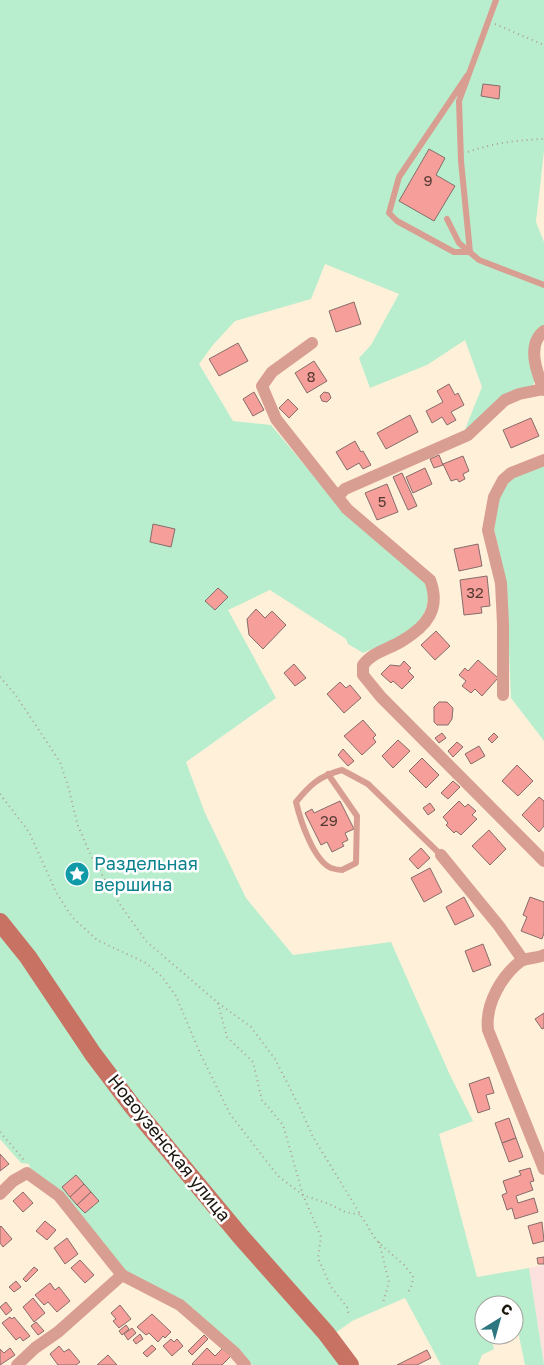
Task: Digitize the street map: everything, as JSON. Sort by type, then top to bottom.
[{"type":"main road","name":"Новоузенская улица","points":[[0,922],[28,957],[92,1054],[133,1108],[326,1333],[350,1365]]},
{"type":"street","points":[[338,496],[345,489],[468,435],[505,400],[519,394],[544,389],[534,364],[534,349],[538,338],[544,331]]},
{"type":"street","points":[[312,343],[272,372],[262,386],[276,419],[347,509],[430,580],[434,592],[434,604],[430,616],[422,626],[402,641],[368,659],[363,665],[363,674],[382,697],[544,861]]},
{"type":"street","points":[[503,696],[501,583],[488,530],[494,496],[504,480],[510,473],[544,460]]},
{"type":"street","points":[[441,855],[499,926],[523,960]]},
{"type":"street","points":[[543,959],[523,960],[496,989],[488,1010],[487,1021],[488,1030],[544,1169]]},
{"type":"street","points":[[0,1194],[13,1181],[26,1173],[59,1196],[122,1275],[180,1305],[234,1352],[241,1364]]},
{"type":"street","points":[[17,1365],[35,1348],[58,1332],[122,1275]]},
{"type":"lane","points":[[470,252],[461,154],[459,101],[496,0]]},
{"type":"lane","points":[[467,76],[398,177],[389,213],[397,221],[454,252],[470,252]]},
{"type":"lane","points":[[446,219],[459,242],[479,260],[544,284]]},
{"type":"lane","points":[[328,774],[357,816],[358,840],[356,863],[342,870],[330,868],[316,854],[299,817],[296,802],[310,785],[328,774],[342,770],[368,784],[441,855]]},
{"type":"path","points":[[488,21],[544,45]]},
{"type":"path","points":[[461,154],[504,142],[544,139]]},
{"type":"path","points":[[0,677],[15,694],[60,762],[78,826],[92,858],[121,906],[146,941],[218,1003],[251,1027],[275,1059],[314,1137],[378,1242],[389,1282],[384,1303]]},
{"type":"path","points":[[0,794],[29,832],[56,892],[72,917],[97,940],[146,963],[162,977],[176,996],[200,1053],[230,1114],[278,1176],[303,1195],[345,1212],[362,1215]]},
{"type":"path","points":[[218,1003],[227,1036],[253,1062],[262,1100],[283,1125],[303,1195],[321,1237],[318,1258],[331,1288],[347,1307],[349,1316]]},
{"type":"path","points":[[0,1132],[25,1162],[26,1173]]},
{"type":"path","points":[[378,1242],[404,1265],[412,1276],[412,1284],[408,1292]]},
{"type":"shaded area","points":[[544,1265],[544,1365],[529,1268]]},
{"type":"green space","points":[[0,0],[544,0],[544,151],[536,222],[544,242],[544,325],[536,379],[532,387],[464,432],[482,387],[465,340],[427,365],[370,388],[359,358],[371,345],[399,294],[325,264],[311,299],[235,321],[199,364],[233,421],[271,425],[345,513],[426,584],[428,601],[423,616],[413,628],[395,640],[363,653],[348,644],[346,639],[270,590],[228,610],[276,698],[186,762],[205,813],[246,898],[293,955],[391,942],[450,1075],[473,1121],[439,1134],[477,1277],[529,1268],[544,1365],[525,1365],[521,1345],[524,1345],[524,1295],[474,1295],[474,1345],[493,1345],[494,1349],[482,1355],[478,1365],[441,1365],[405,1298],[352,1321],[334,1334],[137,1104],[32,954],[0,913]]},
{"type":"green space","points":[[544,464],[544,741],[511,698],[506,583],[494,529],[498,498],[505,482]]},
{"type":"green space","points":[[0,932],[343,1365],[252,1365],[237,1348],[121,1269],[31,1172],[29,1164],[21,1163],[0,1139]]},
{"type":"building","points":[[483,84],[500,86],[499,99],[481,96]]},
{"type":"building","points":[[429,149],[445,158],[436,175],[455,186],[434,221],[399,201]]},
{"type":"building","points":[[354,302],[361,324],[336,332],[329,311]]},
{"type":"building","points":[[238,343],[248,361],[219,376],[209,359]]},
{"type":"building","points":[[314,361],[327,381],[307,393],[295,373]]},
{"type":"building","points":[[449,384],[455,395],[458,393],[464,405],[451,412],[456,420],[447,425],[442,417],[432,423],[426,411],[443,402],[437,391]]},
{"type":"building","points":[[254,392],[264,410],[253,416],[243,399]]},
{"type":"building","points":[[324,392],[329,393],[331,398],[327,402],[322,401],[320,396]]},
{"type":"building","points":[[288,399],[298,409],[289,418],[279,408]]},
{"type":"building","points":[[410,415],[418,432],[386,449],[377,433]]},
{"type":"building","points":[[531,418],[539,436],[511,448],[503,430]]},
{"type":"building","points":[[355,441],[371,465],[363,469],[359,463],[347,470],[336,452]]},
{"type":"building","points":[[439,455],[443,465],[434,468],[430,459]]},
{"type":"building","points":[[463,456],[469,471],[463,474],[465,479],[459,482],[457,479],[451,481],[443,464]]},
{"type":"building","points":[[425,468],[432,484],[413,493],[406,477]]},
{"type":"building","points":[[402,473],[417,506],[408,510],[393,477]]},
{"type":"building","points":[[387,484],[398,512],[377,520],[365,493]]},
{"type":"building","points":[[153,524],[175,529],[171,547],[150,542]]},
{"type":"building","points":[[478,544],[482,566],[459,571],[454,549]]},
{"type":"building","points":[[487,576],[490,606],[481,607],[482,613],[464,615],[460,580]]},
{"type":"building","points":[[218,588],[228,597],[215,610],[205,601]]},
{"type":"building","points":[[256,609],[265,618],[272,611],[286,625],[263,649],[249,635],[247,619]]},
{"type":"building","points":[[436,631],[450,646],[435,660],[421,645]]},
{"type":"building","points":[[478,660],[498,678],[482,696],[475,689],[471,693],[462,686],[466,681],[459,675],[465,668],[468,671]]},
{"type":"building","points":[[404,661],[411,668],[408,671],[414,677],[402,689],[393,681],[391,683],[381,674],[390,665],[400,666]]},
{"type":"building","points":[[294,664],[306,678],[295,686],[284,673]]},
{"type":"building","points":[[340,682],[346,688],[350,685],[361,698],[344,713],[327,694]]},
{"type":"building","points":[[439,702],[447,702],[453,708],[452,719],[448,725],[437,725],[434,722],[434,707]]},
{"type":"building","points":[[363,720],[376,735],[373,738],[376,742],[362,755],[344,736]]},
{"type":"building","points":[[442,733],[446,738],[439,743],[435,738]]},
{"type":"building","points":[[494,733],[498,737],[492,743],[488,739]]},
{"type":"building","points":[[398,740],[410,751],[393,768],[382,756]]},
{"type":"building","points":[[457,742],[463,747],[453,757],[448,751]]},
{"type":"building","points":[[479,746],[485,756],[471,764],[465,754]]},
{"type":"building","points":[[343,749],[354,761],[348,766],[338,755]]},
{"type":"building","points":[[422,758],[439,775],[426,788],[409,771]]},
{"type":"building","points":[[517,765],[533,781],[518,796],[502,781]]},
{"type":"building","points":[[453,781],[460,787],[448,799],[441,793]]},
{"type":"building","points":[[539,797],[544,801],[544,826],[539,832],[522,815]]},
{"type":"building","points":[[340,801],[354,829],[345,833],[348,840],[342,843],[344,846],[332,852],[327,842],[321,845],[305,813],[312,809],[314,813]]},
{"type":"building","points":[[459,801],[465,807],[468,804],[476,811],[472,815],[477,819],[461,835],[456,831],[454,833],[446,825],[448,823],[443,817]]},
{"type":"building","points":[[430,803],[435,810],[428,815],[423,808]]},
{"type":"building","points":[[489,830],[506,849],[490,865],[472,846]]},
{"type":"building","points":[[421,848],[430,858],[418,869],[409,859]]},
{"type":"building","points":[[430,868],[442,892],[424,902],[411,878]]},
{"type":"building","points":[[464,897],[474,916],[455,925],[446,907]]},
{"type":"building","points":[[530,897],[544,902],[544,933],[542,939],[521,931],[527,917],[523,915]]},
{"type":"building","points":[[483,944],[491,965],[473,972],[465,951]]},
{"type":"building","points":[[544,1013],[544,1028],[542,1029],[535,1019]]},
{"type":"building","points":[[489,1077],[494,1093],[486,1095],[490,1109],[478,1113],[469,1084]]},
{"type":"building","points":[[509,1118],[516,1138],[502,1143],[495,1123]]},
{"type":"building","points":[[516,1138],[523,1157],[509,1162],[502,1143]]},
{"type":"building","points":[[0,1154],[9,1164],[0,1171]]},
{"type":"building","points":[[530,1168],[534,1181],[530,1182],[533,1190],[516,1196],[518,1203],[534,1198],[538,1212],[515,1219],[512,1208],[507,1210],[502,1195],[507,1193],[503,1181],[521,1175],[519,1171]]},
{"type":"building","points":[[76,1175],[84,1184],[70,1197],[62,1187]]},
{"type":"building","points":[[84,1184],[91,1192],[77,1205],[70,1197]]},
{"type":"building","points":[[23,1192],[33,1203],[23,1212],[13,1201]]},
{"type":"building","points":[[91,1192],[99,1201],[85,1213],[77,1205]]},
{"type":"building","points":[[45,1221],[56,1230],[47,1240],[36,1231]]},
{"type":"building","points":[[542,1222],[544,1241],[533,1244],[528,1226]]},
{"type":"building","points":[[1,1226],[12,1239],[3,1247],[0,1243]]},
{"type":"building","points":[[67,1238],[78,1254],[65,1264],[54,1248]]},
{"type":"building","points":[[544,1257],[544,1264],[538,1264],[537,1258]]},
{"type":"building","points":[[80,1260],[94,1275],[85,1283],[71,1268]]},
{"type":"building","points":[[34,1267],[38,1270],[26,1282],[23,1279]]},
{"type":"building","points":[[16,1281],[21,1287],[14,1292],[9,1287]]},
{"type":"building","points":[[50,1283],[55,1290],[59,1287],[70,1301],[57,1312],[48,1302],[44,1305],[35,1295]]},
{"type":"building","points":[[33,1298],[45,1313],[34,1322],[23,1307]]},
{"type":"building","points":[[6,1302],[12,1310],[6,1315],[0,1307]]},
{"type":"building","points":[[120,1305],[131,1319],[119,1328],[113,1321],[116,1319],[111,1313]]},
{"type":"building","points":[[152,1314],[171,1332],[165,1338],[163,1336],[158,1342],[149,1333],[146,1335],[137,1327]]},
{"type":"building","points":[[10,1317],[12,1319],[14,1317],[30,1336],[23,1341],[20,1337],[16,1340],[2,1323]]},
{"type":"building","points":[[36,1322],[44,1331],[38,1335],[31,1326]]},
{"type":"building","points":[[126,1325],[129,1329],[122,1335],[119,1331]]},
{"type":"building","points":[[132,1328],[136,1333],[128,1340],[124,1334]]},
{"type":"building","points":[[140,1334],[143,1339],[136,1344],[133,1340]]},
{"type":"building","points":[[204,1335],[208,1339],[192,1355],[188,1351]]},
{"type":"building","points":[[171,1339],[174,1342],[177,1339],[183,1346],[172,1356],[163,1346]]},
{"type":"building","points":[[152,1345],[156,1349],[147,1357],[143,1353]]},
{"type":"building","points":[[59,1346],[64,1352],[69,1349],[80,1362],[76,1365],[58,1365],[50,1354]]},
{"type":"building","points":[[10,1348],[15,1355],[0,1365],[0,1349],[4,1353]]},
{"type":"building","points":[[207,1348],[215,1356],[223,1348],[231,1356],[222,1365],[193,1365]]},
{"type":"building","points":[[427,1350],[431,1358],[417,1365],[397,1365]]},
{"type":"building","points":[[108,1355],[117,1365],[97,1365]]},
{"type":"place","name":"Раздельная вершина","points":[[77,874]]}]
